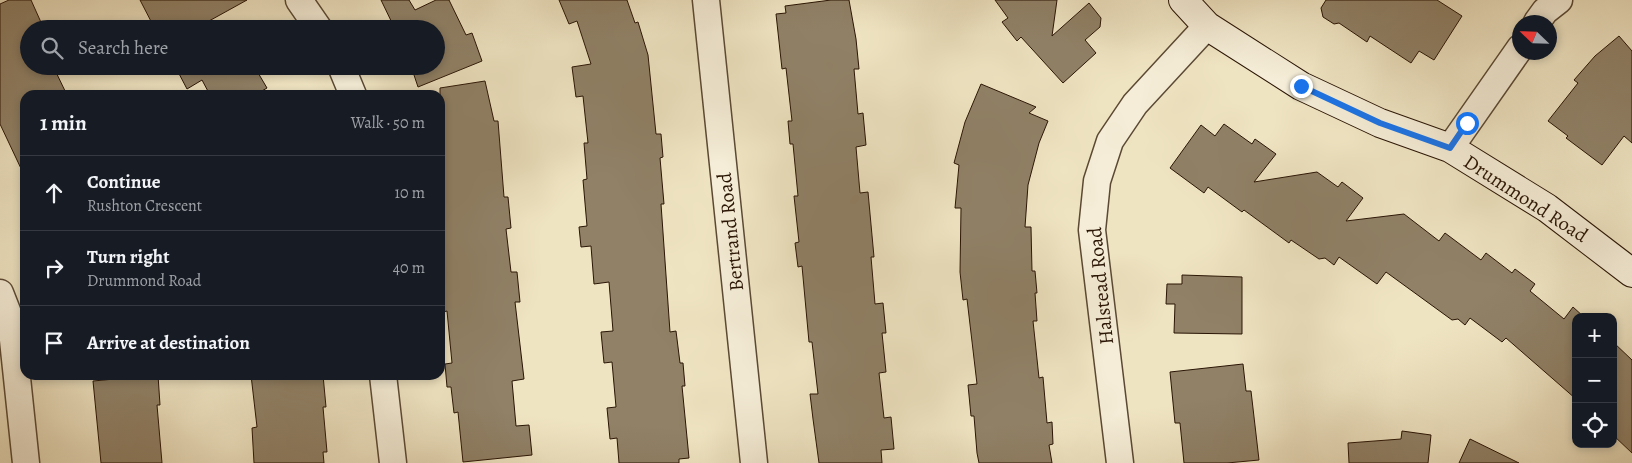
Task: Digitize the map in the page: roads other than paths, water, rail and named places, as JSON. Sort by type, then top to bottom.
[{"type":"street","points":[[299,0],[313,20]]},
{"type":"street","name":"Bertrand Road","points":[[706,0],[754,463]]},
{"type":"street","name":"Drummond Road","points":[[1183,0],[1207,26],[1301,86],[1380,123],[1450,148],[1547,208],[1632,273]]},
{"type":"street","points":[[1542,15],[1545,10],[1560,0]]},
{"type":"street","name":"Halstead Road","points":[[1120,463],[1092,230],[1097,181],[1110,141],[1135,104],[1207,26]]},
{"type":"street","points":[[1450,148],[1512,59]]},
{"type":"street","points":[[345,75],[351,90]]},
{"type":"street","points":[[0,293],[11,321],[26,463]]},
{"type":"street","points":[[385,380],[393,463]]}]
